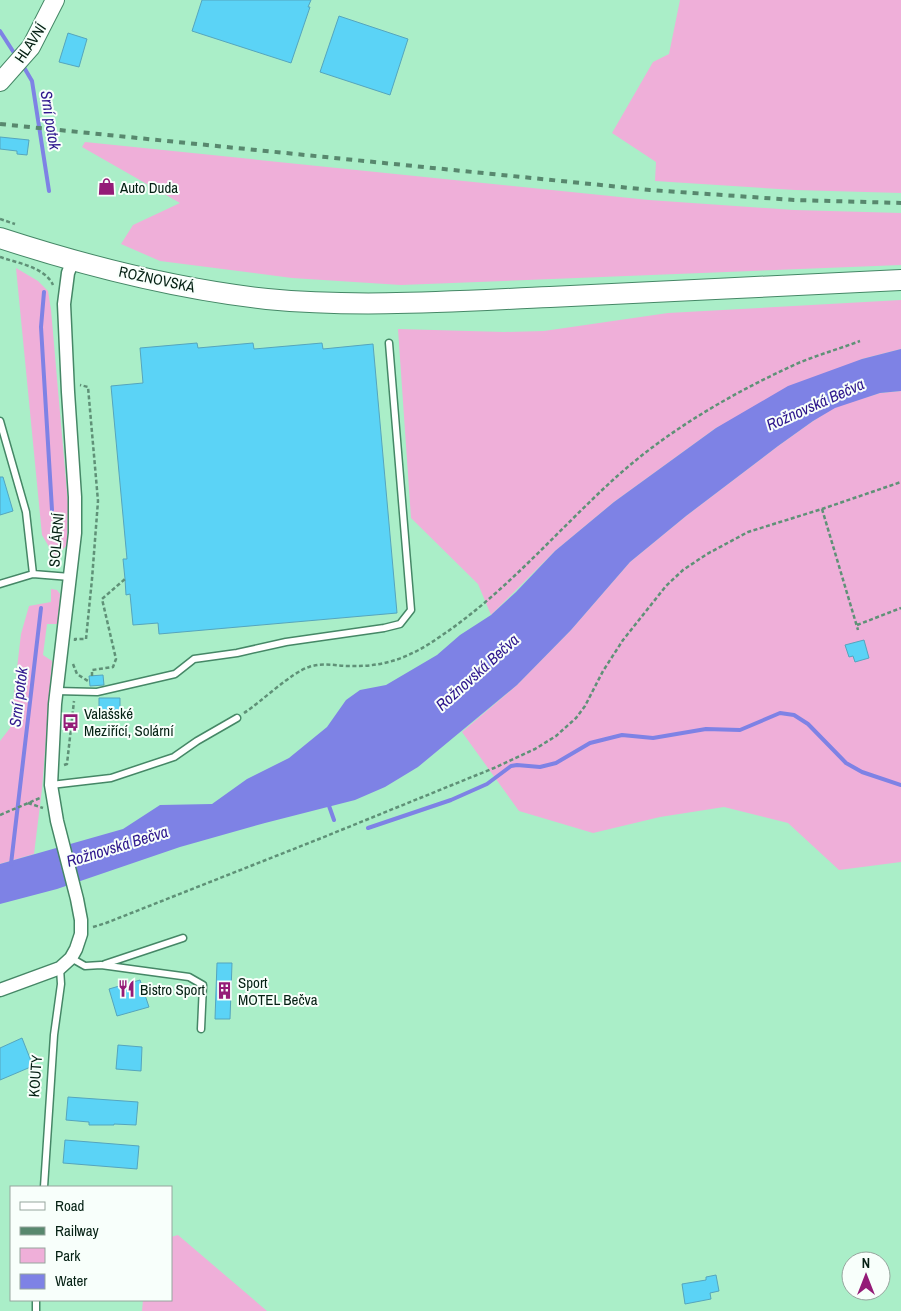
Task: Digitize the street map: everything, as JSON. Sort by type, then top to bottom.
[{"type":"main road","name":"ROŽNOVSKÁ","points":[[0,238],[73,260],[157,280],[235,294],[318,302],[466,301],[901,280]]},
{"type":"street","name":"HLAVNÍ","points":[[0,82],[21,59],[42,27],[55,0]]},
{"type":"street","name":"SOLÁRNÍ","points":[[73,260],[68,274],[64,304],[76,497],[75,533],[56,691],[52,790],[82,926]]},
{"type":"street","points":[[0,990],[60,968],[71,958],[79,942],[82,926]]},
{"type":"lane","points":[[56,691],[98,692],[175,674],[194,659],[400,624],[411,610],[389,343]]},
{"type":"lane","points":[[0,421],[26,512],[33,574]]},
{"type":"lane","points":[[0,584],[33,574],[70,577]]},
{"type":"lane","points":[[52,790],[111,778],[174,757],[237,718]]},
{"type":"lane","points":[[101,965],[183,938]]},
{"type":"lane","points":[[71,958],[84,966],[101,965],[189,977],[203,985],[202,1030]]},
{"type":"lane","name":"KOUTY","points":[[44,1186],[54,1035],[60,991],[60,968]]},
{"type":"path","points":[[0,257],[42,273],[51,281],[55,292]]},
{"type":"path","points":[[237,718],[307,667],[325,664],[372,666],[396,661],[441,637],[480,607],[615,478],[666,437],[711,407],[762,381],[798,364],[860,342]]},
{"type":"path","points":[[82,926],[89,927],[106,924],[494,768],[548,742],[576,718],[585,706],[603,671],[623,640],[666,586],[683,570],[707,554],[748,532],[901,482]]},
{"type":"path","points":[[822,509],[858,630]]},
{"type":"path","points":[[92,676],[92,670],[113,667],[116,658],[102,599],[125,579]]},
{"type":"path","points":[[857,625],[901,608]]},
{"type":"path","points":[[60,767],[67,764],[75,692]]},
{"type":"path","points":[[0,815],[52,790]]},
{"type":"path","points":[[27,803],[46,811]]},
{"type":"green space","points":[[680,0],[901,0],[901,193],[795,190],[655,181],[656,162],[612,133],[653,62],[669,54]]},
{"type":"green space","points":[[85,142],[649,200],[794,210],[901,213],[901,265],[401,285],[292,278],[160,261],[121,244],[133,225],[180,203],[82,147]]},
{"type":"green space","points":[[16,268],[38,281],[48,291],[51,310],[68,504],[67,545],[55,557],[42,535]]},
{"type":"green space","points":[[901,300],[901,349],[862,359],[716,428],[614,502],[555,551],[491,615],[478,584],[411,518],[398,329],[504,332],[544,331],[668,313]]},
{"type":"green space","points":[[901,391],[901,862],[839,870],[788,823],[724,807],[660,817],[593,833],[519,811],[462,732],[517,685],[571,630],[630,562],[686,516],[778,446],[835,407],[880,393]]},
{"type":"green space","points":[[51,589],[57,590],[60,594],[58,624],[47,624],[43,655],[52,661],[42,789],[34,854],[0,864],[0,741],[10,728],[21,634],[29,606],[51,602]]},
{"type":"green space","points":[[178,1235],[267,1311],[142,1311],[143,1301],[172,1301],[172,1237]]},
{"type":"water","name":"Rožnovská Bečva","points":[[901,349],[901,391],[880,393],[835,408],[778,446],[686,516],[630,562],[571,630],[517,685],[418,767],[385,787],[355,800],[180,847],[57,889],[0,904],[0,864],[123,829],[160,805],[212,804],[247,779],[289,758],[327,727],[346,700],[360,690],[386,685],[437,655],[460,635],[491,615],[555,551],[614,502],[716,428],[788,386],[862,359]]},
{"type":"building","points":[[202,0],[311,0],[291,63],[192,31]]},
{"type":"building","points":[[339,16],[408,39],[390,95],[320,72]]},
{"type":"building","points":[[68,33],[87,39],[79,67],[59,62]]},
{"type":"building","points":[[0,137],[29,140],[27,155],[17,154],[17,151],[0,149]]},
{"type":"building","points":[[197,343],[198,348],[253,343],[254,349],[322,343],[323,349],[373,344],[397,613],[159,634],[158,623],[133,625],[130,594],[126,595],[123,559],[127,559],[111,386],[143,383],[140,348]]},
{"type":"building","points":[[0,477],[3,477],[13,511],[0,515]]},
{"type":"building","points":[[864,640],[869,658],[855,662],[853,656],[849,657],[845,645]]},
{"type":"building","points":[[103,675],[104,685],[90,686],[89,676]]},
{"type":"building","points":[[99,698],[120,698],[120,710],[99,711]]},
{"type":"building","name":"Sport MOTEL Bečva","points":[[217,963],[232,963],[230,1019],[215,1019]]},
{"type":"building","points":[[140,980],[149,1007],[117,1016],[109,989]]},
{"type":"building","points":[[22,1038],[33,1066],[0,1080],[0,1048]]},
{"type":"building","points":[[118,1045],[142,1047],[141,1071],[116,1069]]},
{"type":"building","points":[[68,1097],[138,1102],[136,1125],[89,1125],[89,1122],[66,1120]]},
{"type":"building","points":[[65,1140],[139,1146],[137,1169],[63,1163]]},
{"type":"building","points":[[716,1275],[719,1291],[710,1293],[711,1299],[685,1304],[682,1284],[706,1280],[706,1277]]},
{"type":"waterway","name":"Srní potok","points":[[0,31],[16,56]]},
{"type":"waterway","name":"Srní potok","points":[[22,64],[32,81],[49,191]]},
{"type":"waterway","name":"Srní potok","points":[[44,292],[41,327],[52,510]]},
{"type":"waterway","name":"Srní potok","points":[[11,864],[41,608]]},
{"type":"waterway","points":[[368,828],[451,800],[487,784],[511,766],[540,767],[556,763],[590,743],[622,735],[653,738],[706,729],[740,730],[780,713],[794,715],[808,724],[846,763],[862,772],[901,785]]},
{"type":"waterway","points":[[328,803],[334,820]]},
{"type":"railway","points":[[0,124],[650,190],[794,200],[901,203]]},
{"type":"place","name":"Auto Duda","points":[[106,187]]},
{"type":"place","name":"Valašské Meziřící, Solární","points":[[70,722]]},
{"type":"place","name":"Bistro Sport","points":[[126,989]]},
{"type":"place","name":"Sport MOTEL Bečva","points":[[224,991]]}]
